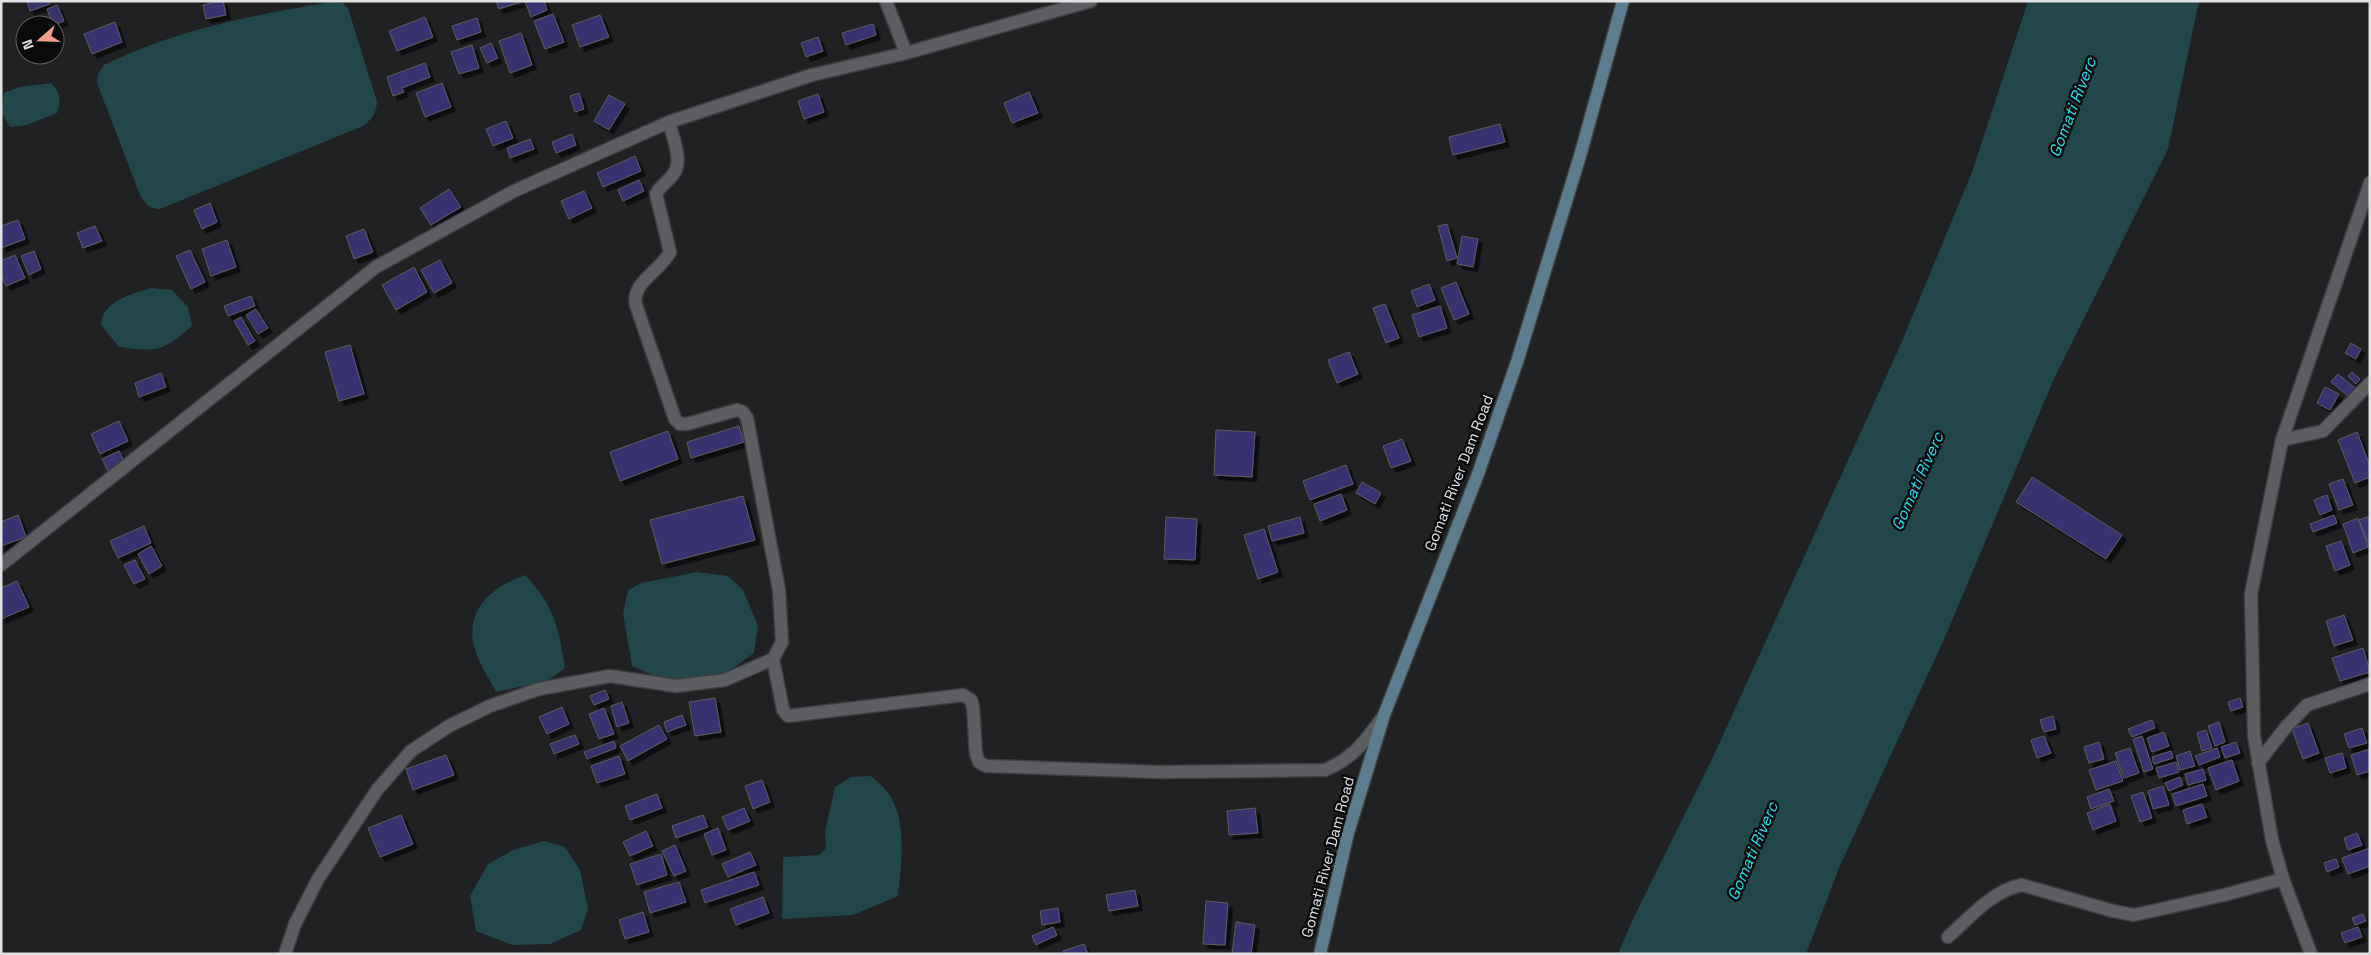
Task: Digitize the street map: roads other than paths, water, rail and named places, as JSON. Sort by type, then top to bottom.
[{"type":"main road","name":"Gomati River Dam Road","points":[[1320,954],[1348,833],[1384,715],[1478,474],[1517,362],[1580,156],[1624,1]]},
{"type":"street","points":[[886,1],[906,53]]},
{"type":"street","points":[[1,565],[376,267],[514,191],[669,122],[812,75],[906,53],[1091,1]]},
{"type":"street","points":[[286,954],[296,924],[318,879],[377,790],[411,750],[449,726],[490,706],[538,689],[610,676],[676,686],[725,680],[773,658],[782,642],[779,590],[747,418],[743,412],[737,410],[687,424],[680,424],[675,419],[634,297],[636,290],[666,260],[670,252],[656,194],[675,172],[678,164],[669,122]]},
{"type":"street","points":[[2311,954],[2283,880],[2272,840],[2258,763],[2254,736],[2251,594],[2282,440],[2370,183]]},
{"type":"street","points":[[2282,440],[2323,431],[2370,383]]},
{"type":"street","points":[[773,658],[783,710],[788,716],[963,695],[970,700],[973,707],[976,754],[979,762],[986,766],[1160,772],[1325,770],[1343,762],[1358,750],[1384,715]]},
{"type":"street","points":[[2258,763],[2286,727],[2307,705],[2370,684]]},
{"type":"street","points":[[1948,937],[1981,907],[2011,887],[2022,885],[2113,911],[2134,915],[2283,880]]},
{"type":"water","name":"Gomati Riverc","points":[[2028,1],[2199,1],[2168,149],[2053,381],[1945,637],[1839,868],[1806,954],[1618,954],[1632,921],[1714,755],[1900,346],[1972,172]]},
{"type":"water","points":[[332,2],[343,3],[348,8],[377,102],[375,113],[371,118],[363,126],[160,209],[148,205],[140,195],[97,83],[98,74],[104,65],[159,42],[215,25],[273,12]]},
{"type":"water","points":[[51,83],[57,90],[59,97],[57,113],[27,125],[10,127],[1,112],[4,93],[19,87]]},
{"type":"water","points":[[151,288],[172,290],[188,307],[192,326],[173,341],[159,348],[119,347],[101,325],[103,317],[112,304],[127,296]]},
{"type":"water","points":[[697,572],[728,576],[743,590],[758,626],[754,653],[729,671],[703,681],[666,681],[632,666],[623,613],[628,590],[641,583]]},
{"type":"water","points":[[525,575],[543,597],[554,618],[565,668],[547,681],[496,692],[483,669],[474,646],[472,632],[474,620],[484,600],[493,592]]},
{"type":"water","points":[[871,776],[892,799],[900,822],[902,847],[898,896],[853,915],[782,919],[783,857],[819,855],[826,848],[825,832],[835,787],[851,777]]},
{"type":"water","points":[[544,841],[565,847],[580,870],[588,909],[581,930],[550,944],[512,945],[476,931],[470,896],[488,864],[513,850]]}]
